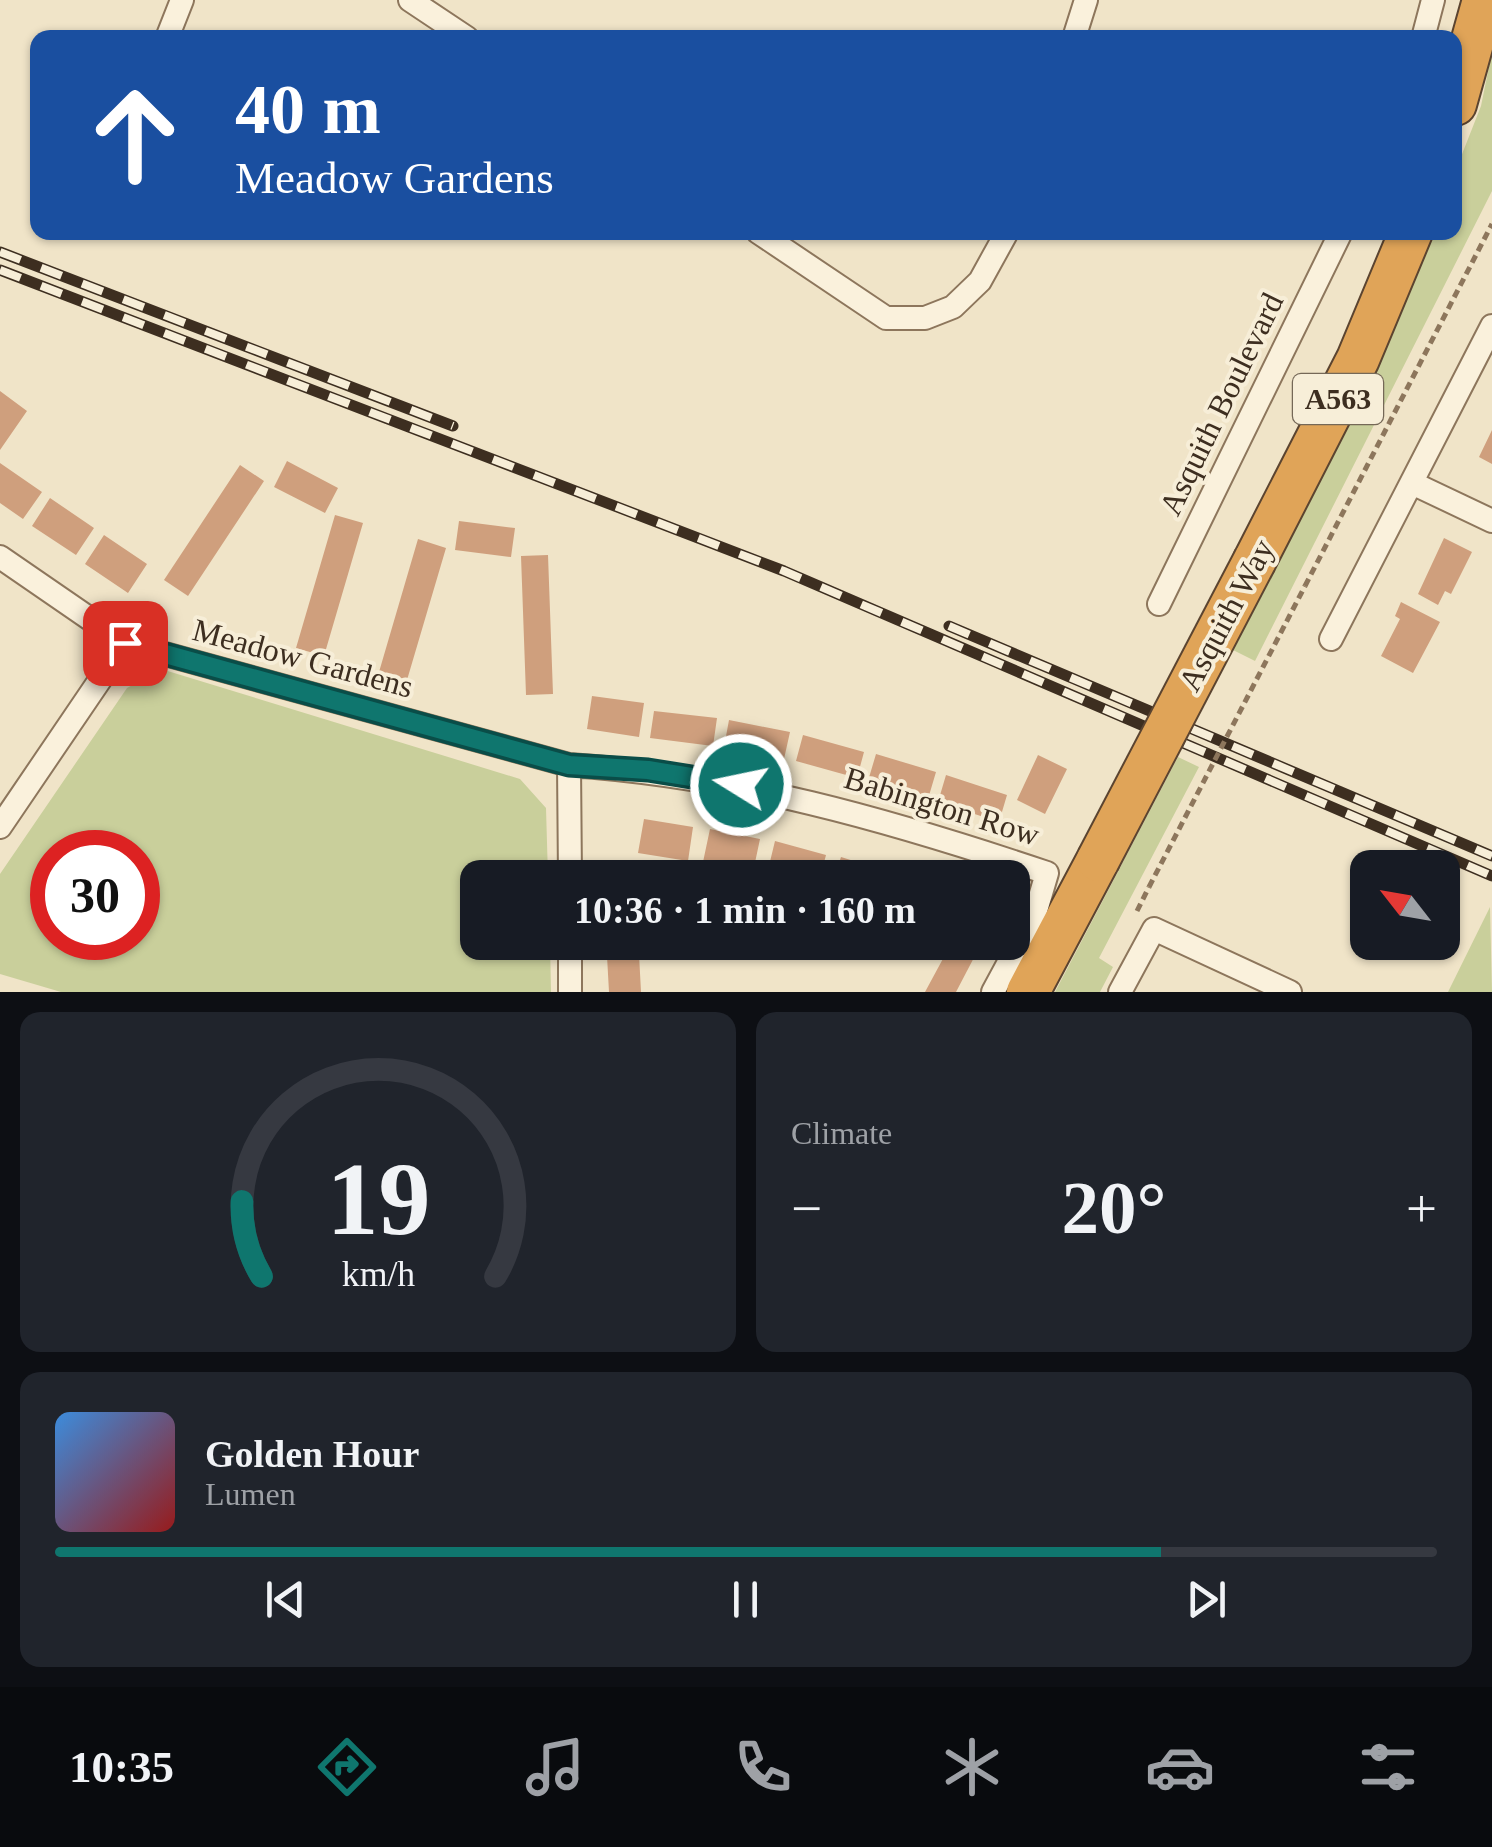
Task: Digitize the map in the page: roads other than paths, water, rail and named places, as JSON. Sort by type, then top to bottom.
[{"type":"highway","points":[[1462,79],[1484,0]]},
{"type":"highway","name":"Asquith Way","points":[[1028,992],[1358,360],[1408,240]]},
{"type":"street","points":[[170,30],[182,0]]},
{"type":"street","points":[[410,0],[455,30]]},
{"type":"street","points":[[1077,30],[1086,0]]},
{"type":"street","points":[[1424,30],[1429,1]]},
{"type":"street","points":[[770,240],[886,318],[925,318],[953,307],[980,280],[1002,240]]},
{"type":"street","name":"Asquith Boulevard","points":[[1159,604],[1337,240]]},
{"type":"street","points":[[1331,639],[1492,326]]},
{"type":"street","points":[[1412,483],[1492,521]]},
{"type":"street","name":"Meadow Gardens","points":[[0,557],[125,643],[569,765]]},
{"type":"street","points":[[0,827],[125,643]]},
{"type":"street","points":[[569,765],[570,860]]},
{"type":"street","name":"Babington Row","points":[[569,765],[648,770],[795,796],[874,816],[1047,873],[1034,914],[993,992]]},
{"type":"street","points":[[1120,992],[1154,929],[1290,992]]},
{"type":"street","points":[[570,960],[570,992]]},
{"type":"railway","points":[[0,252],[453,426]]},
{"type":"railway","points":[[0,270],[784,571],[1492,876]]},
{"type":"railway","points":[[949,626],[1492,856]]}]
